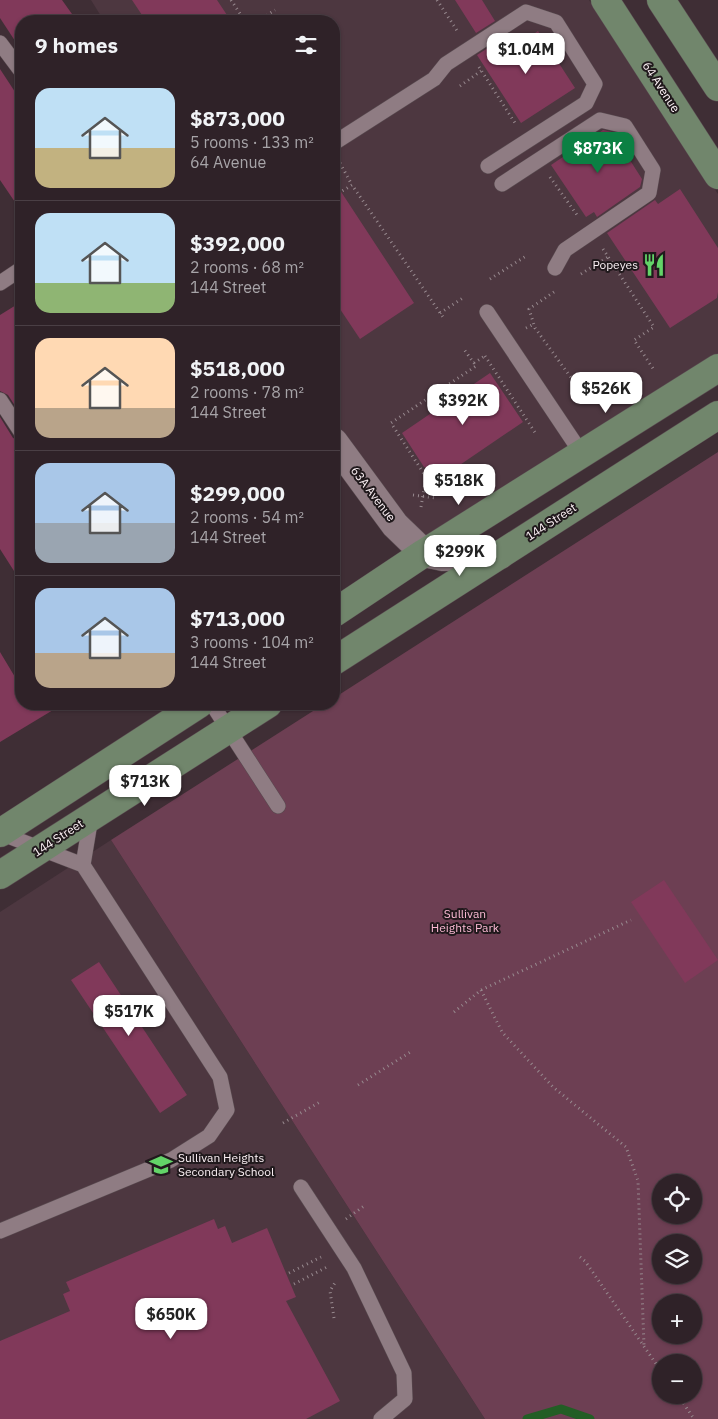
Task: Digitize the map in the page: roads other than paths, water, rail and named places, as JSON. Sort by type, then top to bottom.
[{"type":"main road","name":"64 Avenue","points":[[605,0],[718,175]]},
{"type":"main road","points":[[661,0],[718,87]]},
{"type":"main road","points":[[340,610],[424,553],[718,368]]},
{"type":"main road","name":"144 Street","points":[[340,657],[718,415]]},
{"type":"main road","points":[[0,833],[190,710]]},
{"type":"main road","name":"144 Street","points":[[0,875],[258,710]]},
{"type":"street","name":"63A Avenue","points":[[340,450],[395,525],[424,553]]},
{"type":"street","points":[[424,553],[443,556],[500,555]]},
{"type":"lane","points":[[340,138],[434,79],[446,64],[526,12],[556,22],[595,84],[586,103],[488,166]]},
{"type":"lane","points":[[0,43],[15,64]]},
{"type":"lane","points":[[502,184],[600,120],[625,126],[653,170],[649,193],[565,250],[555,268]]},
{"type":"lane","points":[[0,283],[15,274]]},
{"type":"lane","points":[[487,312],[582,454]]},
{"type":"lane","points":[[0,400],[15,423]]},
{"type":"lane","points":[[216,710],[278,806]]},
{"type":"lane","points":[[83,865],[91,817]]},
{"type":"lane","points":[[0,833],[83,865],[220,1077],[227,1110],[209,1136],[171,1160],[0,1231]]},
{"type":"lane","points":[[301,1187],[354,1268],[404,1373],[405,1400],[381,1419]]},
{"type":"waterway","points":[[527,1419],[561,1409],[590,1419]]},
{"type":"place","name":"Popeyes","points":[[654,265]]},
{"type":"place","name":"Sullivan Heights Secondary School","points":[[161,1165]]},
{"type":"park label","name":"Sullivan Heights Park","points":[[465,921]]}]
